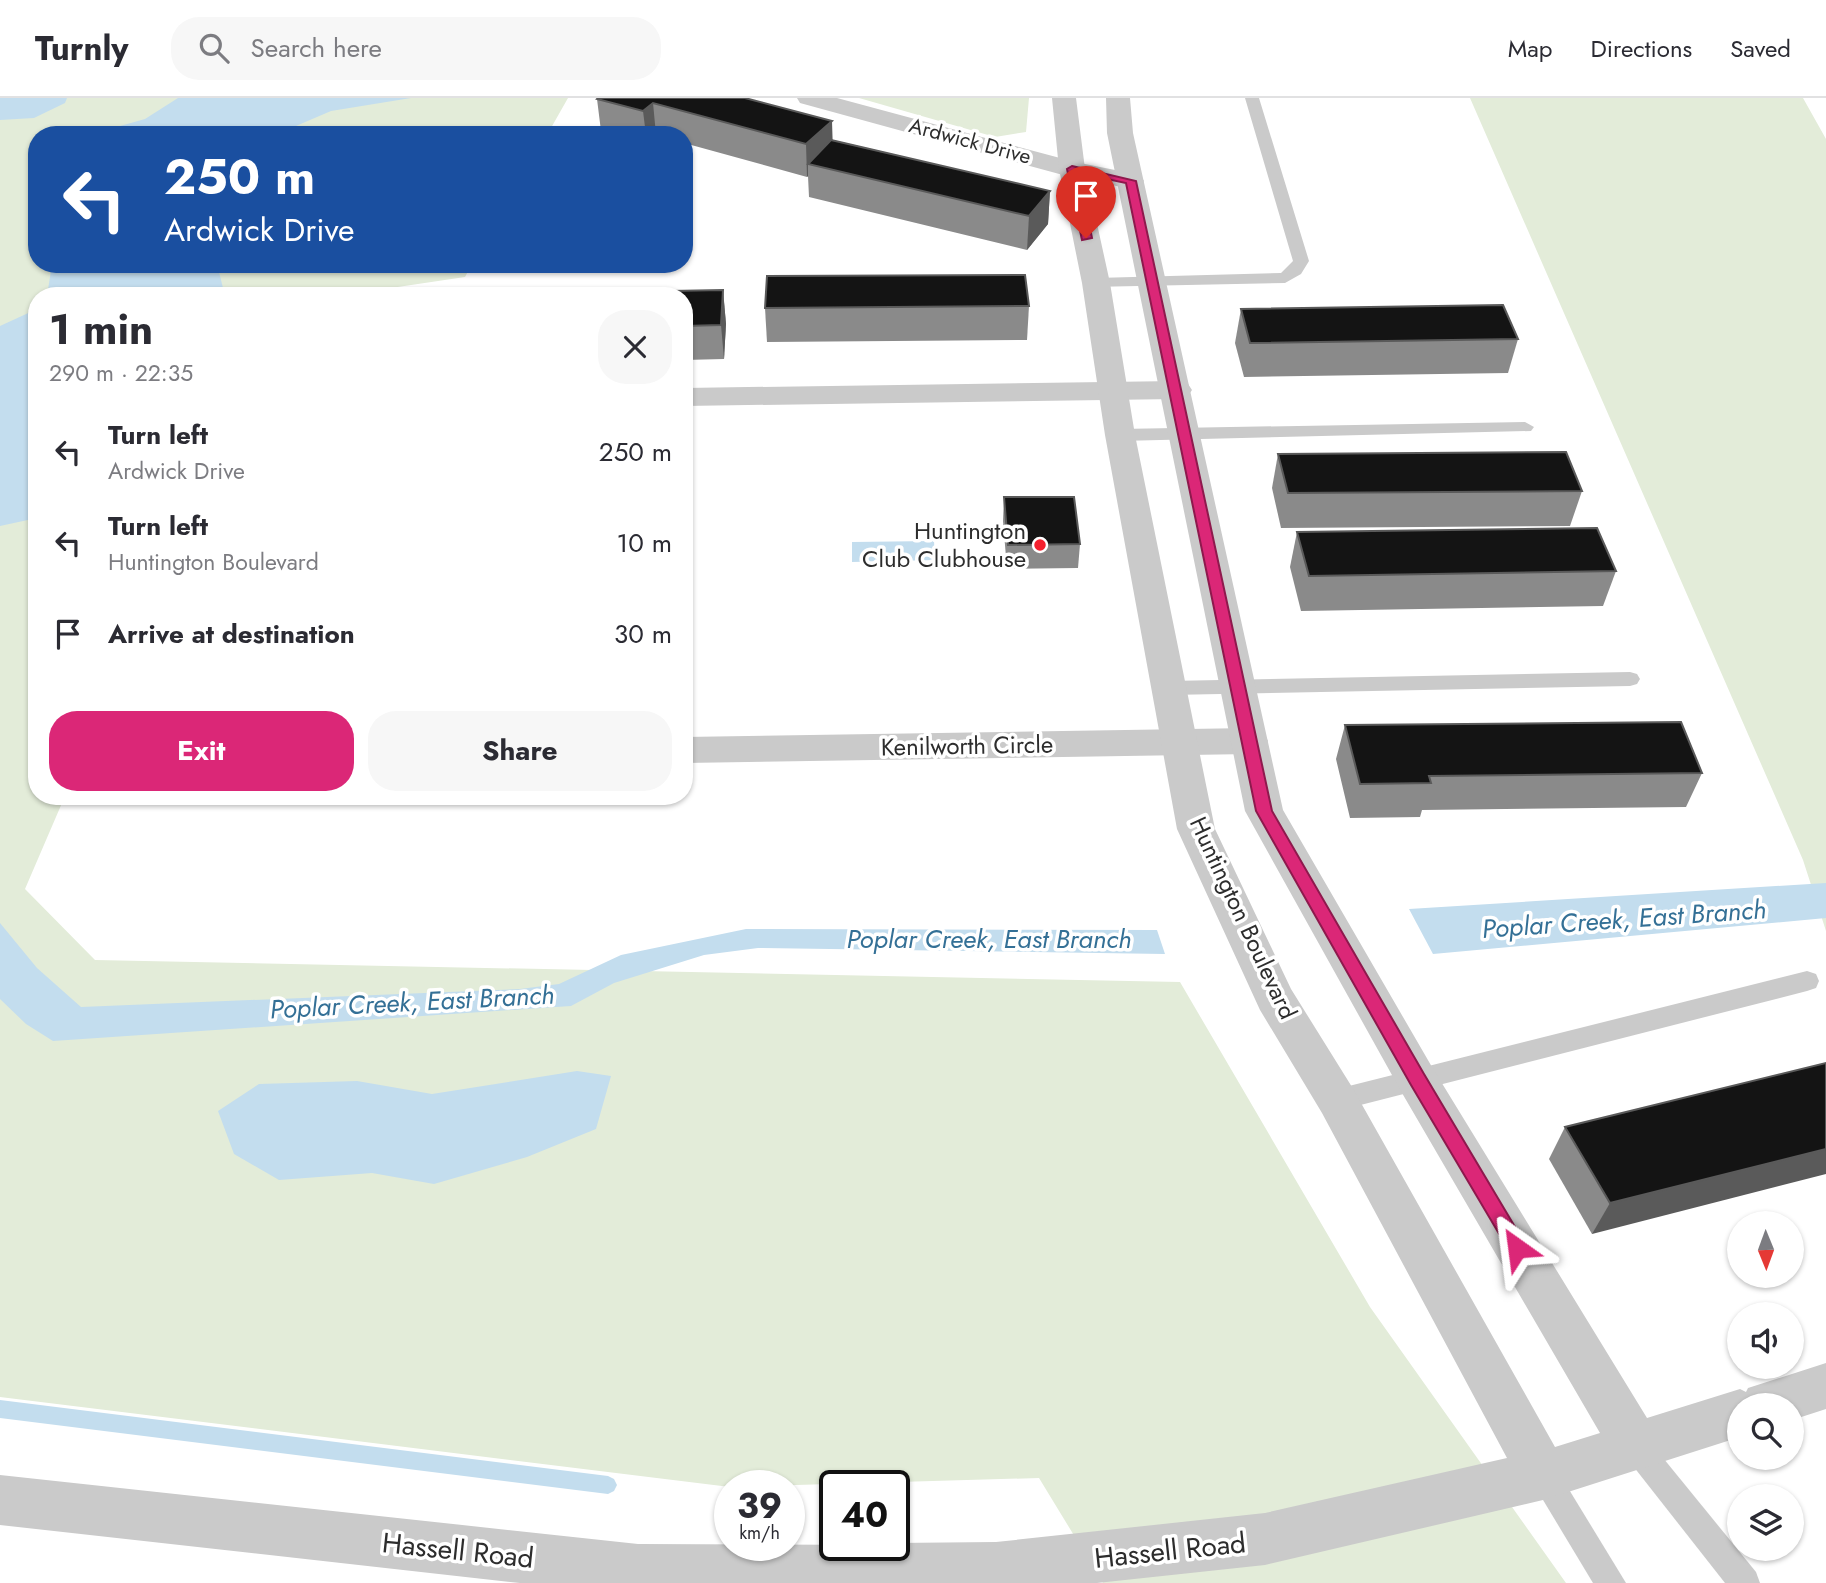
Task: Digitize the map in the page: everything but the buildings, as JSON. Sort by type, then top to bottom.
[{"type":"street","name":"Ardwick Drive","points":[[809,98],[1072,169],[1130,181]]},
{"type":"street","name":"Huntington Boulevard","points":[[1064,98],[1072,169],[1096,283],[1120,435],[1169,688],[1177,744],[1196,829],[1275,998],[1337,1100],[1543,1475]]},
{"type":"street","points":[[1118,98],[1120,133],[1240,686],[1264,811],[1417,1080],[1636,1447]]},
{"type":"street","points":[[693,397],[1177,390]]},
{"type":"street","name":"Kenilworth Circle","points":[[693,750],[1250,741]]},
{"type":"street","points":[[1804,1393],[1826,1386]]},
{"type":"street","name":"Hassell Road","points":[[0,1500],[637,1576],[996,1569],[1265,1539],[1543,1475],[1727,1417]]},
{"type":"lane","points":[[1096,283],[1285,278],[1295,271],[1301,261],[1252,98]]},
{"type":"lane","points":[[1120,435],[1525,428]]},
{"type":"lane","points":[[1169,688],[1630,680]]},
{"type":"lane","points":[[1337,1100],[1807,981]]},
{"type":"lane","points":[[1636,1447],[1745,1583]]},
{"type":"lane","points":[[1543,1475],[1611,1583]]},
{"type":"green space","points":[[0,98],[568,98],[552,126],[28,126],[28,273],[467,273],[465,277],[398,287],[28,287],[28,805],[61,805],[25,889],[95,960],[1180,982],[1370,1307],[1566,1583],[1103,1583],[1039,1478],[910,1482],[910,1470],[819,1470],[819,1484],[805,1485],[805,1470],[714,1470],[714,1485],[0,1397]]},
{"type":"green space","points":[[859,98],[1029,98],[1026,132],[995,137]]},
{"type":"green space","points":[[1470,98],[1803,98],[1826,139],[1826,931],[1803,860]]},
{"type":"water","points":[[0,98],[67,98],[65,103],[34,118],[0,120]]},
{"type":"water","points":[[178,98],[411,98],[331,111],[296,126],[120,126],[145,119]]},
{"type":"water","points":[[51,273],[219,273],[223,287],[48,287]]},
{"type":"water","points":[[28,313],[28,520],[0,526],[0,326]]},
{"type":"water","points":[[934,541],[935,560],[852,562],[852,542]]},
{"type":"water","name":"Poplar Creek, East Branch","points":[[1826,883],[1826,918],[1433,954],[1409,909]]},
{"type":"water","name":"Poplar Creek, East Branch","points":[[0,923],[37,968],[81,1007],[520,989],[559,984],[621,955],[746,929],[1157,930],[1165,954],[758,948],[704,955],[614,983],[571,1006],[53,1041],[26,1024],[0,999]]},
{"type":"water","points":[[577,1071],[611,1076],[596,1129],[527,1157],[434,1184],[372,1173],[279,1180],[234,1154],[218,1111],[259,1084],[357,1081],[432,1094]]},
{"type":"waterway","points":[[0,1409],[608,1485]]},
{"type":"place","name":"Huntington Club Clubhouse","points":[[1040,545]]},
{"type":"route","points":[[1086,238],[1072,169],[1130,181],[1224,610],[1264,811],[1417,1080],[1517,1248]]}]
